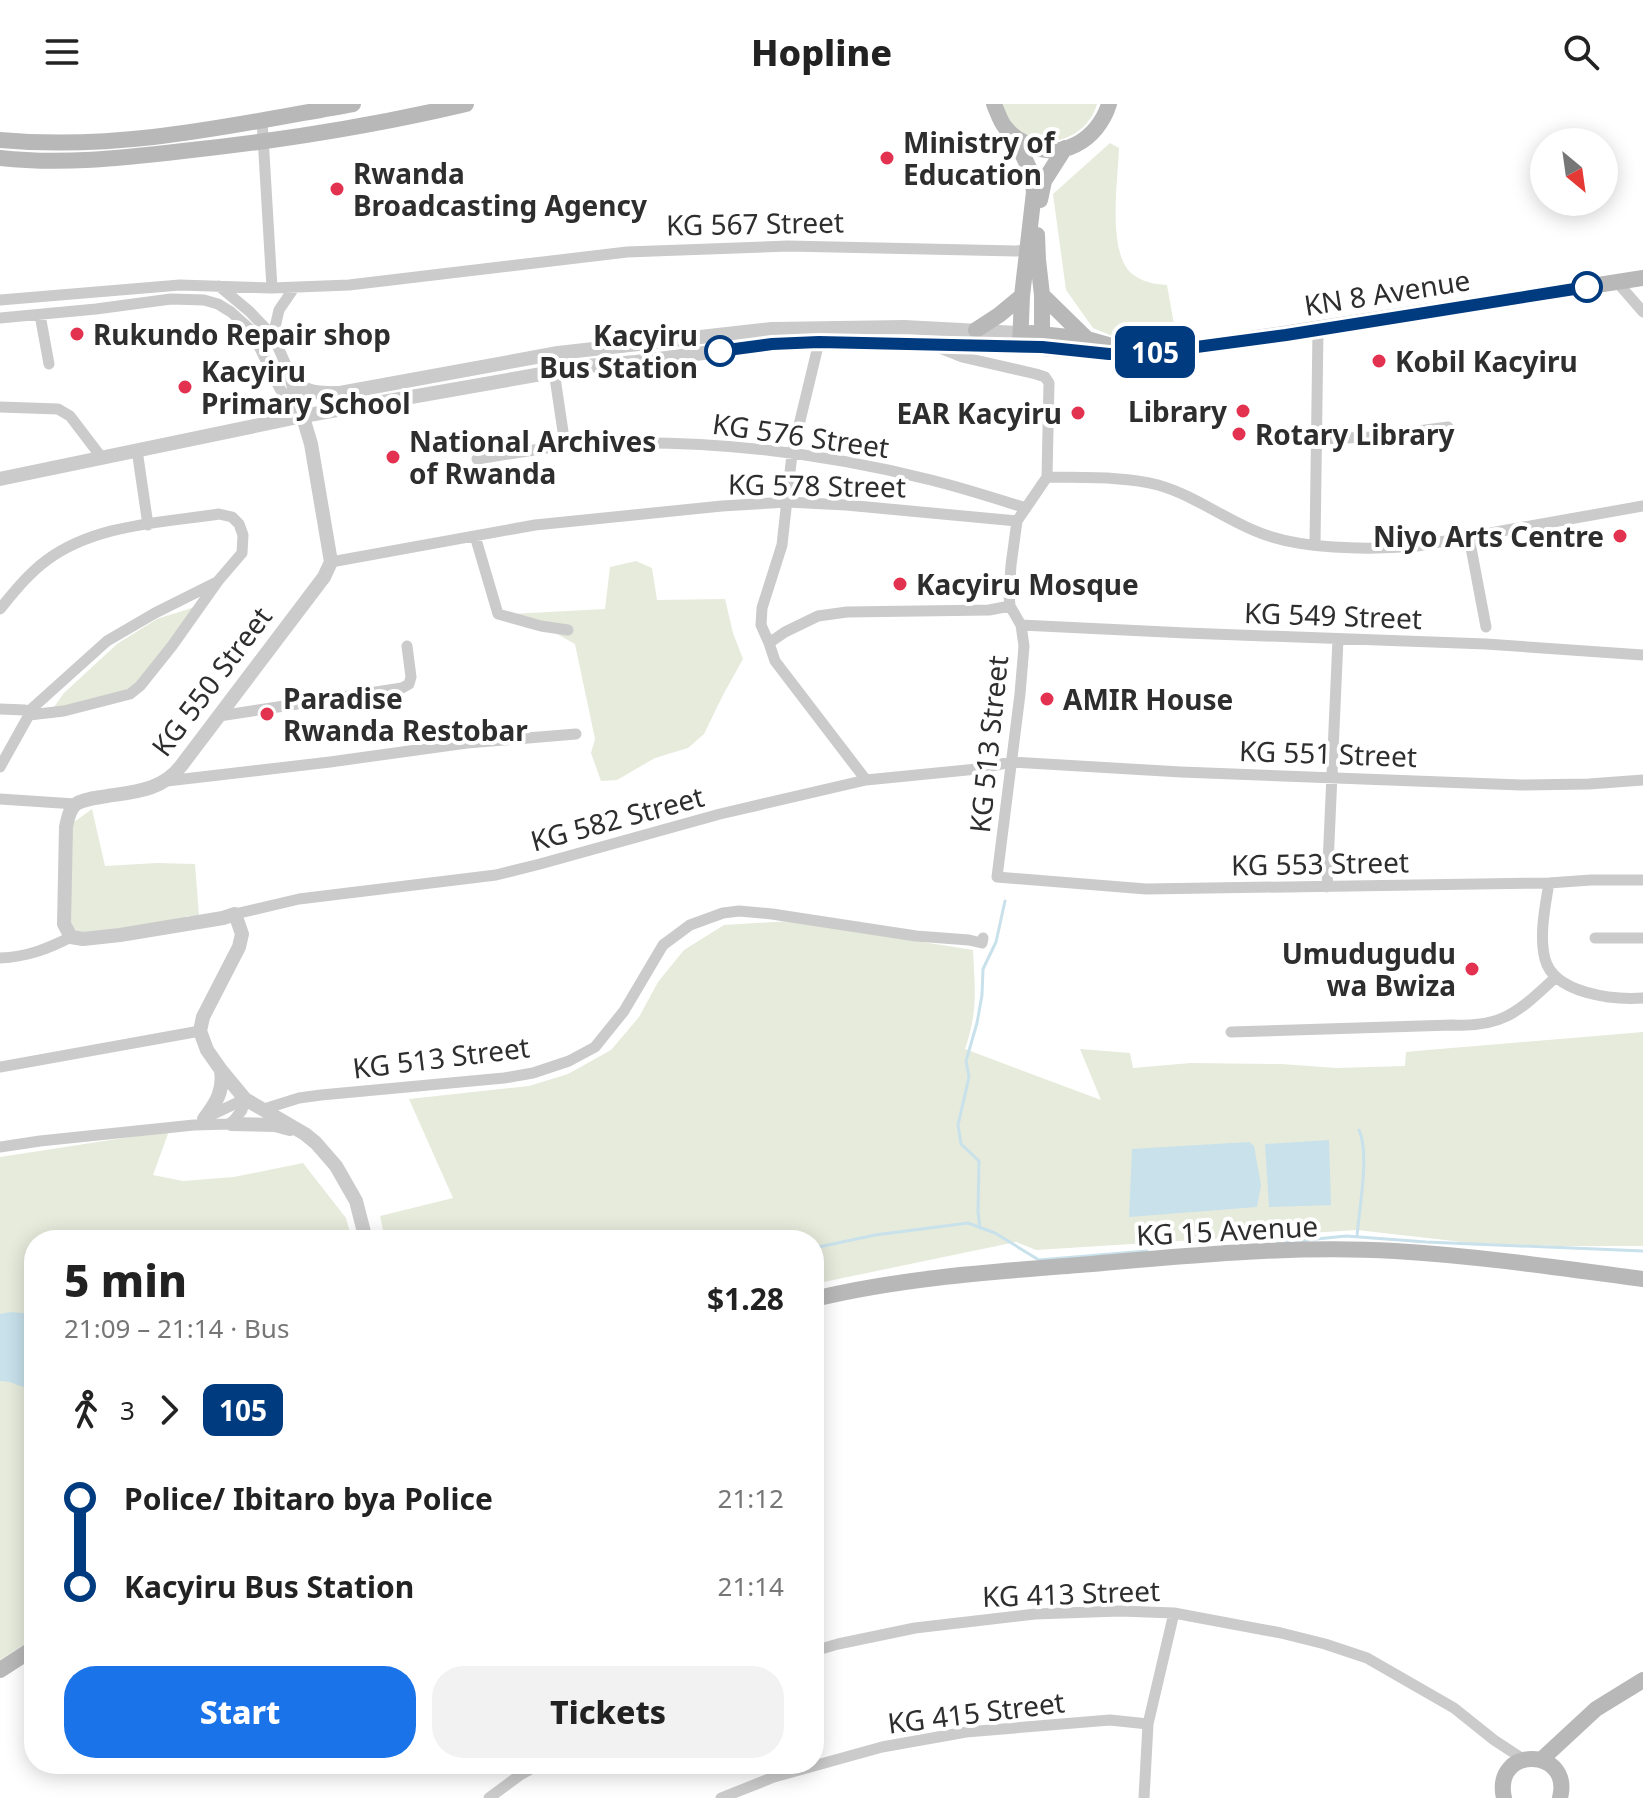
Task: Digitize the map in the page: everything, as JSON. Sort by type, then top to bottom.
[{"type":"main road","points":[[0,140],[82,144],[128,140],[195,132],[353,104]]},
{"type":"main road","points":[[0,158],[82,161],[262,143],[399,120],[466,104]]},
{"type":"main road","points":[[984,104],[1010,132],[1032,147],[1053,150],[1073,146],[1091,136],[1103,120],[1109,104]]},
{"type":"main road","points":[[994,104],[1033,180],[1032,249],[1042,295],[1042,340],[1020,340],[1022,296],[1032,249],[1044,181],[1065,148]]},
{"type":"main road","name":"KN 8 Avenue","points":[[1042,340],[1109,354],[1193,348],[1643,278]]},
{"type":"main road","points":[[1042,295],[1087,339]]},
{"type":"main road","points":[[976,330],[1022,296]]},
{"type":"main road","name":"KN 8 Avenue","points":[[1042,340],[1087,339],[1139,353]]},
{"type":"main road","name":"KG 15 Avenue","points":[[824,1297],[932,1277],[1278,1250],[1395,1251],[1643,1279]]},
{"type":"main road","points":[[0,1670],[24,1654]]},
{"type":"main road","points":[[1549,1764],[1563,1740],[1596,1709],[1643,1680]]},
{"type":"main road","points":[[1504,1798],[1503,1781],[1516,1764],[1549,1764]]},
{"type":"main road","points":[[1549,1764],[1562,1787],[1560,1798]]},
{"type":"street","points":[[262,120],[272,288]]},
{"type":"street","name":"KG 567 Street","points":[[294,288],[349,285],[627,252],[788,246],[1032,249]]},
{"type":"street","points":[[1617,282],[1643,312]]},
{"type":"street","points":[[0,300],[180,285],[294,288]]},
{"type":"street","points":[[219,286],[273,336],[294,380],[311,444],[331,562]]},
{"type":"street","points":[[273,336],[279,310],[294,288]]},
{"type":"street","points":[[0,318],[186,298],[218,304],[251,330],[280,389],[303,416]]},
{"type":"street","points":[[40,315],[49,364]]},
{"type":"street","points":[[294,380],[307,391],[340,393],[558,353],[904,327],[976,330],[1020,340]]},
{"type":"street","points":[[1315,544],[1318,330]]},
{"type":"street","points":[[0,479],[303,416],[554,371],[636,362],[772,336],[819,342],[929,344],[1020,340]]},
{"type":"street","points":[[819,342],[792,454],[782,545],[762,608],[761,625],[775,661],[866,780]]},
{"type":"street","points":[[769,643],[818,616],[847,612],[989,610],[1010,606],[1017,521],[1047,477],[1049,383],[1045,377],[962,357],[929,344]]},
{"type":"street","points":[[633,345],[636,362]]},
{"type":"street","points":[[554,371],[565,445]]},
{"type":"street","points":[[303,416],[340,393]]},
{"type":"street","points":[[0,407],[58,409],[70,416],[102,458]]},
{"type":"street","points":[[1317,439],[1373,437],[1448,427]]},
{"type":"street","name":"KG 576 Street","points":[[477,459],[565,445],[620,442],[730,445],[929,479],[1026,508]]},
{"type":"street","points":[[137,450],[148,525]]},
{"type":"street","points":[[1047,477],[1127,480],[1157,485],[1194,498],[1253,530],[1280,539],[1383,549],[1417,546],[1643,506]]},
{"type":"street","name":"KG 578 Street","points":[[331,562],[535,525],[787,502],[1017,521]]},
{"type":"street","points":[[0,609],[46,560],[81,540],[119,529],[219,514],[232,517],[243,535],[242,553],[140,686],[130,694],[64,711],[28,714]]},
{"type":"street","points":[[475,536],[498,614],[568,630]]},
{"type":"street","points":[[1469,537],[1486,627]]},
{"type":"street","name":"KG 550 Street","points":[[75,804],[152,789],[167,781],[324,577],[331,562]]},
{"type":"street","points":[[0,767],[28,714],[107,641],[218,581]]},
{"type":"street","name":"KG 513 Street","points":[[997,877],[1024,646],[1021,625],[1010,606]]},
{"type":"street","name":"KG 549 Street","points":[[1021,625],[1486,644],[1643,655]]},
{"type":"street","points":[[1327,887],[1338,639]]},
{"type":"street","points":[[219,716],[402,688],[409,684],[411,677],[407,646]]},
{"type":"street","points":[[0,709],[25,710],[28,714]]},
{"type":"street","points":[[167,781],[467,743],[576,734]]},
{"type":"street","name":"KG 551 Street","points":[[1011,762],[1521,785],[1643,780]]},
{"type":"street","name":"KG 582 Street","points":[[235,914],[299,899],[496,875],[720,814],[866,780],[977,769],[1011,762]]},
{"type":"street","points":[[0,799],[75,804],[66,827],[63,911],[64,924],[71,937]]},
{"type":"street","name":"KG 553 Street","points":[[997,877],[1146,889],[1643,880]]},
{"type":"street","points":[[1549,883],[1543,934],[1545,960],[1556,977],[1566,986],[1590,993],[1622,1000],[1643,998]]},
{"type":"street","name":"KG 513 Street","points":[[264,1109],[321,1095],[519,1076],[569,1061],[595,1047],[624,1011],[663,945],[690,925],[723,913],[772,914],[982,943],[983,938]]},
{"type":"street","points":[[0,958],[36,953],[71,937],[83,939],[120,935],[235,914],[242,934],[239,947],[203,1017],[200,1031],[207,1050],[245,1099],[305,1134],[336,1166],[356,1201],[363,1230]]},
{"type":"street","points":[[1595,938],[1643,938]]},
{"type":"street","points":[[1231,1032],[1476,1026],[1510,1016],[1556,977]]},
{"type":"street","points":[[0,1067],[200,1031]]},
{"type":"street","points":[[199,1122],[216,1104],[223,1081],[221,1070]]},
{"type":"street","points":[[199,1122],[245,1099]]},
{"type":"street","points":[[231,1124],[242,1110],[245,1099]]},
{"type":"street","points":[[0,1147],[199,1122],[275,1125],[305,1134]]},
{"type":"street","points":[[1144,1798],[1148,1724],[1174,1613]]},
{"type":"street","name":"KG 413 Street","points":[[824,1648],[915,1628],[1035,1614],[1174,1613],[1281,1633],[1367,1658],[1454,1708],[1494,1740],[1516,1764]]},
{"type":"street","name":"KG 415 Street","points":[[824,1763],[882,1747],[952,1734],[1110,1720],[1148,1724]]},
{"type":"street","points":[[489,1798],[522,1774]]},
{"type":"street","name":"KG 415 Street","points":[[721,1798],[785,1774]]},
{"type":"shaded area","points":[[1003,104],[1097,104],[1089,120],[1078,131],[1064,139],[1048,141],[1033,139],[1020,132],[1009,121]]},
{"type":"shaded area","points":[[1110,143],[1119,148],[1116,232],[1119,249],[1124,263],[1139,279],[1167,285],[1177,341],[1149,346],[1127,342],[1093,328],[1066,290],[1053,194]]},
{"type":"shaded area","points":[[636,561],[652,568],[657,600],[725,599],[743,659],[704,734],[688,748],[655,758],[617,780],[601,781],[591,753],[595,739],[575,644],[548,629],[526,628],[510,614],[605,609],[610,567]]},
{"type":"shaded area","points":[[201,605],[129,696],[51,711],[64,693],[117,644],[157,619]]},
{"type":"shaded area","points":[[92,809],[105,866],[195,864],[199,916],[187,916],[176,929],[73,942],[61,931],[66,828]]},
{"type":"shaded area","points":[[791,921],[973,950],[974,1012],[965,1049],[1101,1100],[1080,1049],[1130,1053],[1133,1068],[1191,1063],[1336,1068],[1405,1066],[1406,1052],[1643,1032],[1643,1246],[1471,1243],[1357,1230],[1036,1250],[1016,1242],[824,1282],[824,1230],[383,1230],[380,1216],[453,1198],[409,1099],[529,1086],[568,1074],[611,1050],[639,1017],[658,982],[684,950],[724,925]]},
{"type":"shaded area","points":[[169,1131],[153,1175],[183,1181],[234,1177],[303,1163],[346,1218],[349,1230],[24,1230],[24,1644],[0,1660],[0,1157]]},
{"type":"water","points":[[1329,1140],[1331,1205],[1269,1207],[1265,1144]]},
{"type":"water","points":[[1249,1142],[1254,1146],[1261,1185],[1257,1207],[1129,1217],[1132,1149]]},
{"type":"water","points":[[24,1313],[24,1387],[0,1381],[0,1314]]},
{"type":"waterway","points":[[980,1228],[979,1161],[961,1144],[958,1125],[969,1077],[966,1061],[977,1023],[983,969],[996,942],[1005,901]]},
{"type":"waterway","points":[[1357,1237],[1364,1167],[1359,1130]]},
{"type":"waterway","points":[[824,1246],[875,1235],[968,1223],[995,1233],[1039,1260],[1147,1251]]},
{"type":"waterway","points":[[1278,1243],[1346,1236],[1643,1251]]},
{"type":"bus line","name":"105","points":[[720,351],[819,342],[1042,347],[1109,354],[1159,352],[1587,287]]},
{"type":"place","name":"Ministry of Education","points":[[887,158]]},
{"type":"place","name":"Rwanda Broadcasting Agency","points":[[337,189]]},
{"type":"place","name":"Rukundo Repair shop","points":[[77,334]]},
{"type":"place","name":"Kacyiru Bus Station","points":[[720,351]]},
{"type":"place","name":"Kobil Kacyiru","points":[[1379,361]]},
{"type":"place","name":"Kacyiru Primary School","points":[[185,387]]},
{"type":"place","name":"Library","points":[[1243,411]]},
{"type":"place","name":"EAR Kacyiru","points":[[1078,413]]},
{"type":"place","name":"Rotary Library","points":[[1239,434]]},
{"type":"place","name":"National Archives of Rwanda","points":[[393,457]]},
{"type":"place","name":"Niyo Arts Centre","points":[[1620,536]]},
{"type":"place","name":"Kacyiru Mosque","points":[[900,584]]},
{"type":"place","name":"AMIR House","points":[[1047,699]]},
{"type":"place","name":"Paradise Rwanda Restobar","points":[[267,714]]},
{"type":"place","name":"Umudugudu wa Bwiza","points":[[1472,969]]}]
